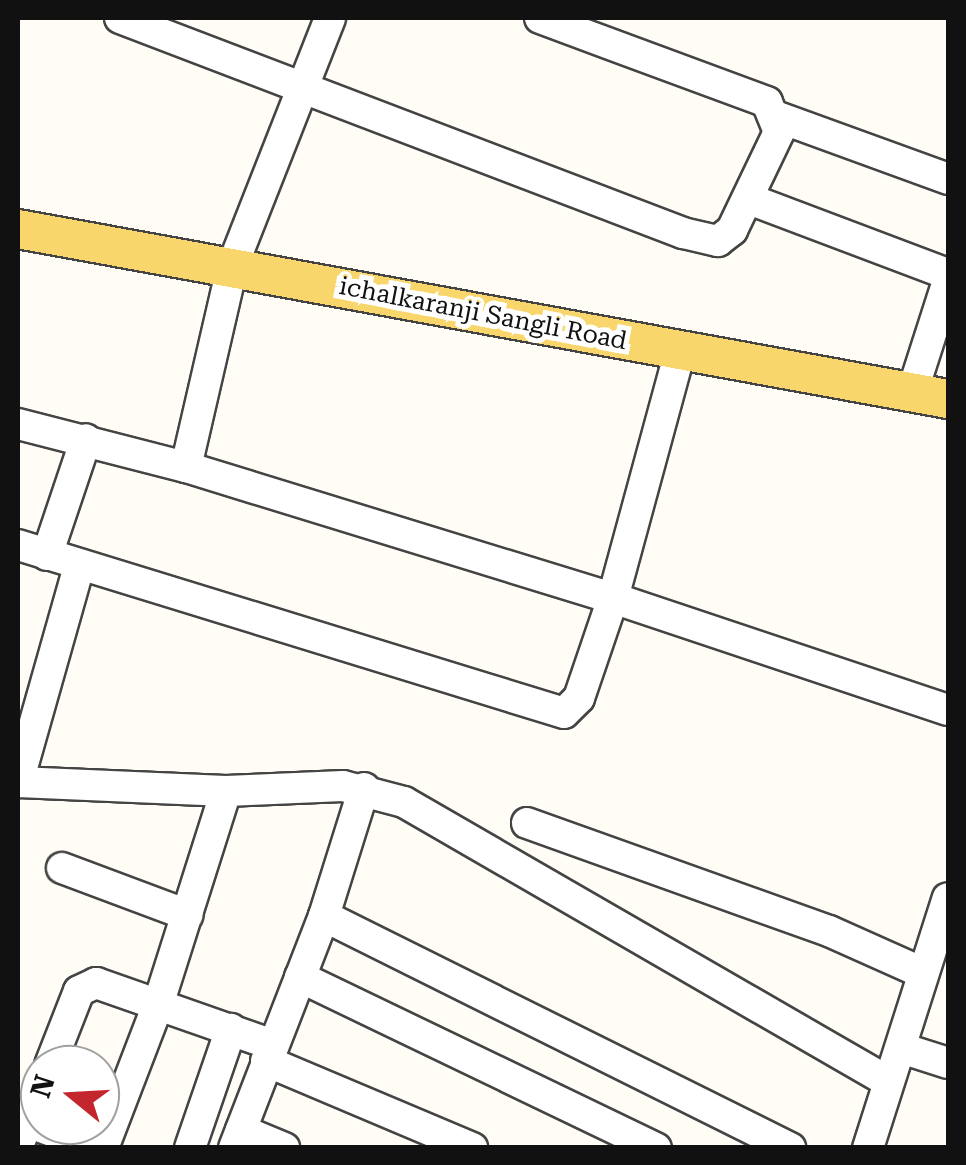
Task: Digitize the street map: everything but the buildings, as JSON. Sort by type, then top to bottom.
[{"type":"main road","name":"ichalkaranji Sangli Road","points":[[18,229],[930,396]]},
{"type":"street","points":[[120,18],[707,241],[732,230],[779,132],[778,117]]},
{"type":"street","points":[[186,467],[232,266],[330,18]]},
{"type":"street","points":[[540,18],[746,88],[778,117],[948,178]]},
{"type":"street","points":[[749,198],[948,278],[930,396]]},
{"type":"street","points":[[18,545],[79,567],[564,713],[579,698],[613,598],[680,352]]},
{"type":"street","points":[[18,424],[186,467],[613,598],[948,710]]},
{"type":"street","points":[[47,556],[86,439]]},
{"type":"street","points":[[79,567],[18,782],[226,791],[364,788],[442,819],[887,1081]]},
{"type":"street","points":[[284,1148],[237,1138],[324,916],[364,788]]},
{"type":"street","points":[[101,1148],[159,1002],[226,791]]},
{"type":"street","points":[[527,822],[829,931],[923,973]]},
{"type":"street","points":[[62,868],[188,915]]},
{"type":"street","points":[[868,1148],[923,973],[941,941],[948,898]]},
{"type":"street","points":[[324,916],[790,1148]]},
{"type":"street","points":[[300,977],[656,1148]]},
{"type":"street","points":[[59,1045],[86,985],[159,1002],[231,1029],[270,1053],[472,1148]]},
{"type":"street","points":[[190,1148],[231,1029]]},
{"type":"street","points":[[901,1048],[948,1063]]}]
